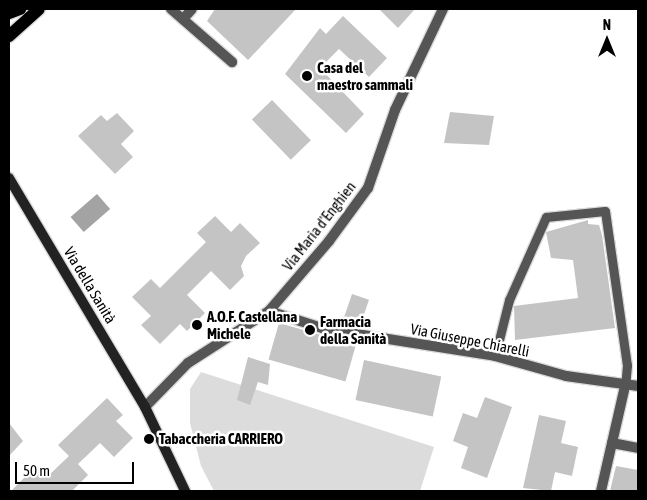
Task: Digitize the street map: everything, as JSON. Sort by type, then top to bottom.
[{"type":"main road","points":[[9,36],[39,9]]},
{"type":"main road","name":"Via della Sanità","points":[[9,178],[145,407],[185,491]]},
{"type":"street","points":[[171,9],[232,62]]},
{"type":"street","points":[[183,19],[192,9]]},
{"type":"street","name":"Via Maria d'Enghien","points":[[145,407],[188,363],[269,311],[368,188],[395,110],[443,9]]},
{"type":"street","name":"Via Giuseppe Chiarelli","points":[[269,311],[325,329],[495,356],[566,376],[625,386],[638,386]]},
{"type":"street","points":[[601,491],[625,386]]},
{"type":"street","points":[[612,443],[638,448]]},
{"type":"lane","points":[[495,356],[509,300],[546,218],[605,211],[626,365],[625,386]]},
{"type":"shaded area","points":[[97,194],[110,209],[84,232],[71,217]]},
{"type":"shaded area","points":[[201,372],[434,447],[420,491],[214,491],[201,466],[190,423],[190,389]]},
{"type":"building","points":[[215,9],[296,9],[248,60],[207,21]]},
{"type":"building","points":[[379,9],[415,9],[398,28]]},
{"type":"building","name":"Casa del maestro sammali","points":[[343,16],[387,58],[369,77],[339,49],[320,68],[364,114],[346,133],[285,74],[320,28],[326,34]]},
{"type":"building","points":[[272,100],[311,140],[291,160],[252,119]]},
{"type":"building","points":[[450,112],[494,116],[489,145],[444,143]]},
{"type":"building","points":[[117,113],[134,131],[121,144],[133,157],[115,174],[78,136],[101,115],[107,121]]},
{"type":"building","points":[[215,216],[231,232],[240,223],[260,243],[246,256],[241,266],[244,276],[230,290],[211,271],[187,295],[205,313],[187,331],[180,324],[160,344],[141,325],[151,316],[132,297],[151,279],[160,288],[206,242],[197,233]]},
{"type":"building","points":[[588,220],[588,224],[599,225],[602,235],[615,328],[515,340],[514,306],[578,298],[573,260],[551,258],[546,232]]},
{"type":"building","points":[[352,294],[369,300],[361,323],[344,318]]},
{"type":"building","points":[[279,323],[356,345],[345,382],[269,360]]},
{"type":"building","points":[[248,357],[270,364],[268,385],[258,382],[250,405],[237,400]]},
{"type":"building","points":[[364,360],[441,376],[433,417],[355,400]]},
{"type":"building","points":[[485,397],[512,407],[487,478],[461,468],[468,447],[453,441],[463,413],[477,418]]},
{"type":"building","points":[[107,398],[123,415],[116,421],[133,438],[114,457],[100,443],[78,464],[88,475],[72,491],[11,491],[36,466],[47,477],[69,456],[58,445]]},
{"type":"building","points":[[539,415],[566,421],[561,443],[578,447],[572,476],[555,472],[551,491],[523,488]]},
{"type":"building","points":[[9,423],[23,441],[9,456]]},
{"type":"building","points":[[616,466],[638,470],[638,491],[610,491]]},
{"type":"place","name":"Casa del maestro sammali","points":[[307,76]]},
{"type":"place","name":"A.O.F. Castellana Michele","points":[[197,325]]},
{"type":"place","name":"Farmacia della Sanità","points":[[310,330]]},
{"type":"place","name":"Tabaccheria CARRIERO","points":[[149,439]]}]
